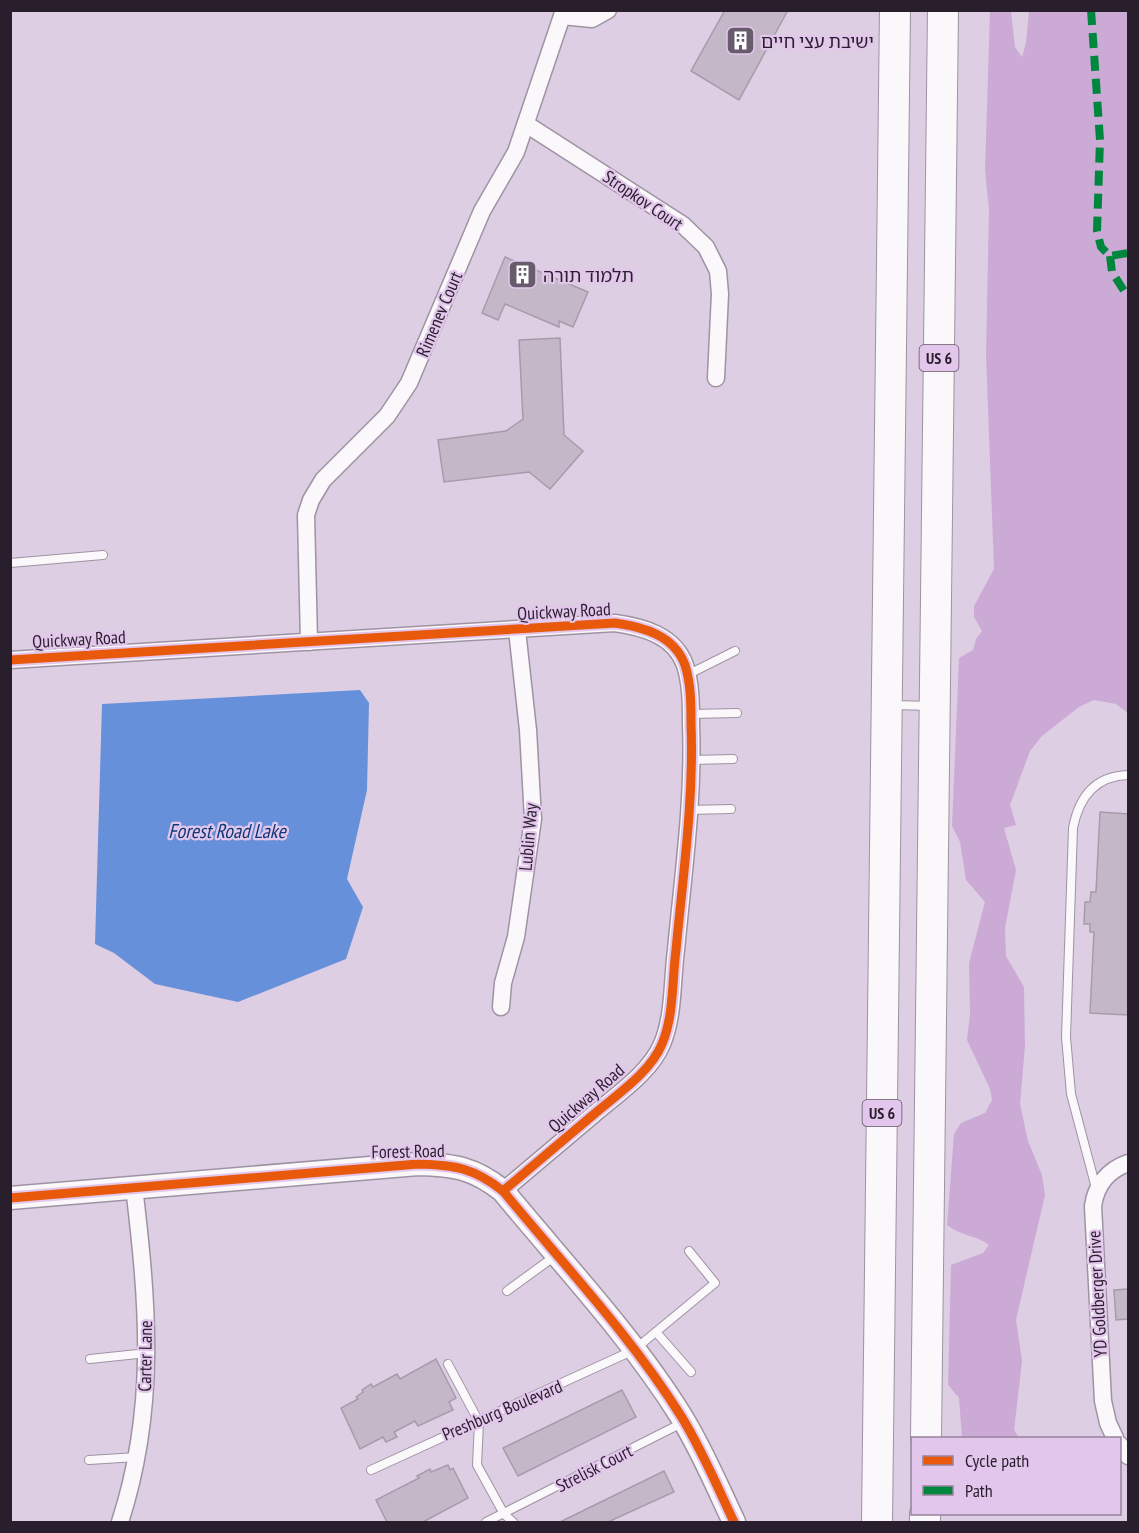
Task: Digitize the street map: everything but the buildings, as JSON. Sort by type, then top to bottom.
[{"type":"highway","name":"US 6","points":[[877,1522],[895,10]]},
{"type":"highway","name":"US 6","points":[[926,1437],[943,10]]},
{"type":"street","name":"Rimenev Court","points":[[309,642],[306,515],[311,500],[324,480],[387,416],[410,383],[482,211],[516,152],[563,13],[592,19],[608,10]]},
{"type":"street","name":"Stropkov Court","points":[[525,124],[683,225],[706,247],[718,271],[719,282],[716,378]]},
{"type":"street","name":"Quickway Road","points":[[10,660],[615,623],[659,634],[675,647],[685,665],[687,676],[691,714],[691,760],[670,1008],[662,1044],[651,1061],[627,1086],[503,1191]]},
{"type":"street","name":"Lublin Way","points":[[501,1007],[503,983],[516,937],[532,819],[528,730],[517,630]]},
{"type":"street","points":[[1097,1190],[1112,1171],[1128,1163]]},
{"type":"street","name":"Forest Road","points":[[10,1198],[418,1164],[443,1165],[482,1175],[503,1191],[633,1350],[685,1422],[734,1522]]},
{"type":"street","name":"Carter Lane","points":[[120,1522],[138,1457],[147,1353],[146,1288],[134,1187]]},
{"type":"street","name":"YD Goldberger Drive","points":[[1097,1190],[1093,1206],[1103,1401],[1104,1412],[1115,1437]]},
{"type":"lane","points":[[10,563],[102,555]]},
{"type":"lane","points":[[687,676],[735,651]]},
{"type":"lane","points":[[886,704],[935,706]]},
{"type":"lane","points":[[691,714],[737,713]]},
{"type":"lane","points":[[691,760],[733,759]]},
{"type":"lane","points":[[1097,1190],[1071,1094],[1066,1047],[1073,828],[1081,800],[1089,790],[1102,780],[1128,775]]},
{"type":"lane","points":[[688,810],[731,809]]},
{"type":"lane","name":"Preshburg Boulevard","points":[[371,1470],[633,1350],[715,1283],[689,1251]]},
{"type":"lane","points":[[507,1291],[556,1255]]},
{"type":"lane","points":[[656,1332],[691,1372]]},
{"type":"lane","points":[[90,1359],[147,1353]]},
{"type":"lane","points":[[448,1364],[479,1422],[477,1465],[504,1514],[513,1522]]},
{"type":"lane","name":"Strelisk Court","points":[[486,1522],[685,1422]]},
{"type":"lane","points":[[89,1460],[138,1457]]},
{"type":"shaded area","points":[[990,11],[1011,11],[1015,47],[1022,57],[1026,43],[1029,11],[1128,11],[1128,713],[1116,704],[1094,700],[1079,707],[1042,736],[1030,751],[1010,805],[1016,825],[1004,828],[1016,870],[1005,928],[1006,956],[1024,987],[1025,1046],[1020,1104],[1028,1141],[1042,1175],[1045,1195],[1016,1320],[1022,1361],[1014,1430],[1018,1437],[962,1437],[959,1398],[948,1385],[951,1265],[983,1253],[989,1245],[947,1225],[954,1134],[961,1123],[985,1113],[992,1100],[990,1089],[967,1040],[970,1014],[969,963],[985,902],[966,880],[960,842],[952,826],[959,658],[973,650],[976,639],[982,631],[974,617],[974,606],[994,569],[986,355],[989,210],[985,170]]},
{"type":"water","name":"Forest Road Lake","points":[[360,690],[369,703],[367,790],[347,879],[363,907],[346,959],[238,1002],[155,984],[114,953],[95,944],[102,704]]},
{"type":"marked path","points":[[1091,10],[1100,140],[1097,231],[1101,247],[1110,256],[1128,253]]},
{"type":"marked path","points":[[1110,256],[1112,272],[1128,297]]},
{"type":"cycle path","points":[[10,660],[615,623],[647,630],[673,646],[685,665],[688,679],[692,752],[687,837],[672,998],[666,1033],[657,1055],[641,1074],[503,1191]]},
{"type":"cycle path","points":[[10,1198],[418,1164],[454,1167],[483,1177],[503,1191],[641,1357],[689,1429],[734,1522]]},
{"type":"place","name":"ישיבת עצי חיים","points":[[740,41]]},
{"type":"place","name":"תלמוד תורה","points":[[522,275]]}]
